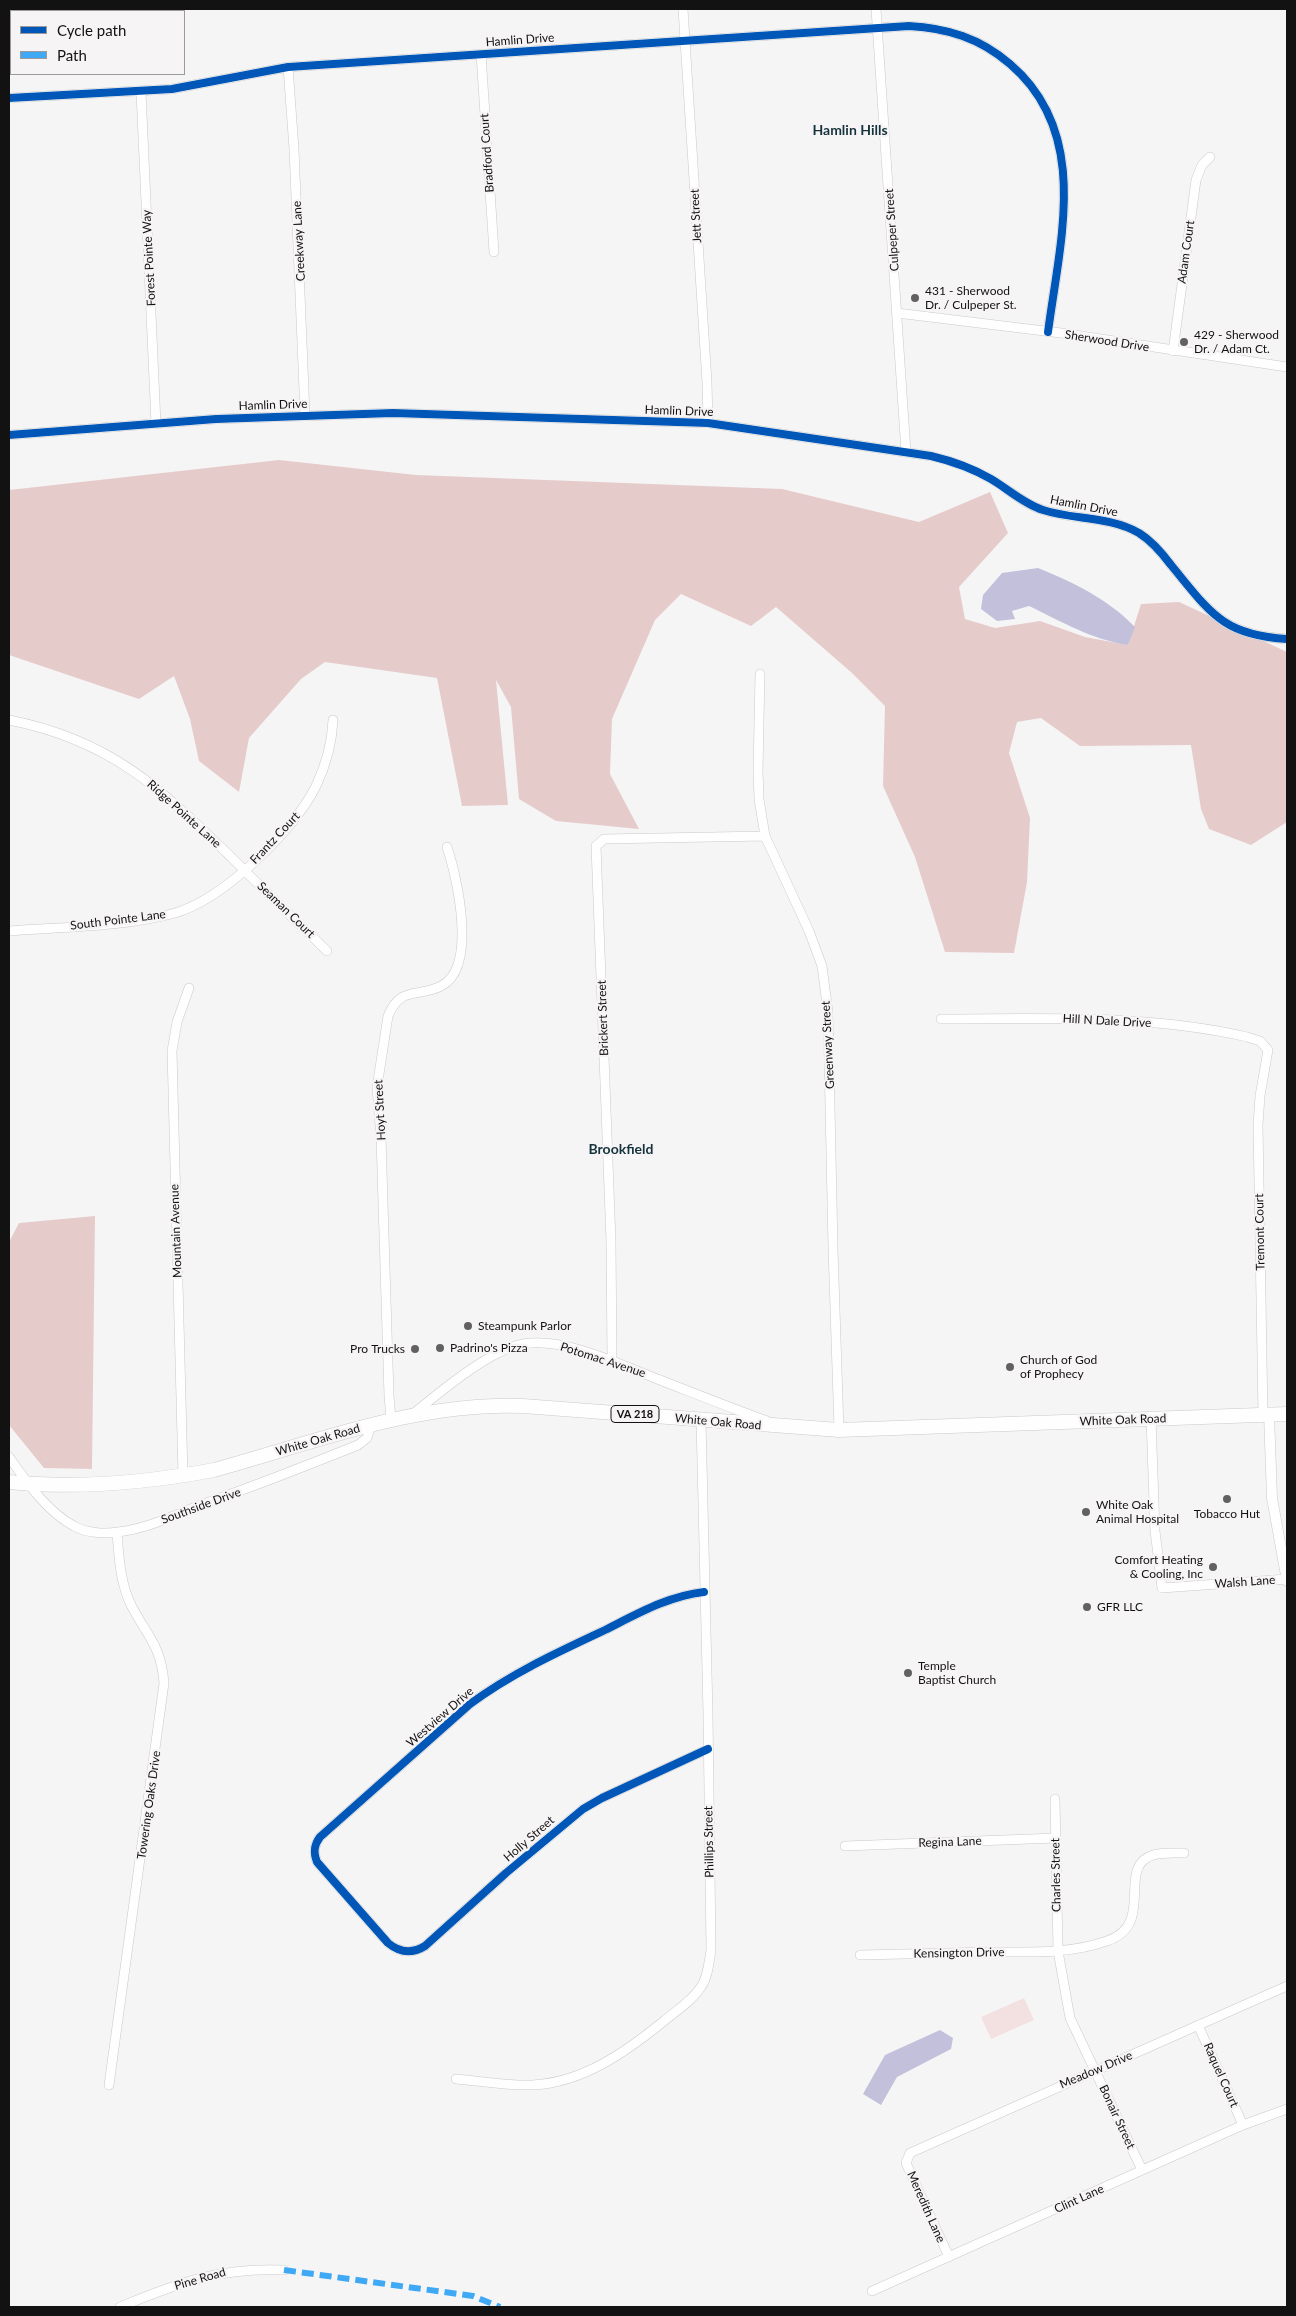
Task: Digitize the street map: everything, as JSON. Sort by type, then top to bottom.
[{"type":"main road","name":"White Oak Road","points":[[9,1482],[85,1486],[122,1484],[183,1476],[214,1470],[412,1414],[501,1405],[805,1429],[839,1430],[1287,1414]]},
{"type":"street","name":"Jett Street","points":[[683,9],[708,423]]},
{"type":"street","name":"Culpeper Street","points":[[876,9],[906,452]]},
{"type":"street","name":"Hamlin Drive","points":[[9,98],[140,92],[181,88],[288,67],[878,28],[928,27],[946,30],[979,42],[1001,56],[1016,69],[1029,83],[1048,111],[1061,146],[1064,179],[1062,221],[1048,332]]},
{"type":"street","name":"Bradford Court","points":[[481,54],[494,252]]},
{"type":"street","name":"Creekway Lane","points":[[288,67],[295,169],[305,415]]},
{"type":"street","name":"Forest Pointe Way","points":[[140,92],[156,424]]},
{"type":"street","name":"Adam Court","points":[[1173,351],[1196,180],[1202,165],[1210,156]]},
{"type":"street","name":"Sherwood Drive","points":[[898,313],[1048,332],[1287,367]]},
{"type":"street","name":"Hamlin Drive","points":[[9,435],[305,415],[394,413],[708,423],[906,452],[931,456],[966,466],[988,477],[1030,505],[1042,510],[1113,522],[1127,527],[1152,543],[1206,607],[1225,624],[1251,635],[1287,639]]},
{"type":"street","name":"Greenway Street","points":[[760,674],[758,771],[759,799],[765,836],[809,931],[822,966],[828,1012],[839,1430]]},
{"type":"street","name":"Ridge Pointe Lane","points":[[9,720],[52,731],[82,742],[131,768],[180,807],[244,870]]},
{"type":"street","name":"Frantz Court","points":[[244,870],[293,822],[305,805],[319,780],[329,752],[333,720]]},
{"type":"street","name":"Brickert Street","points":[[612,1361],[611,1241],[596,846],[604,839],[765,836]]},
{"type":"street","name":"Hoyt Street","points":[[391,1419],[388,1396],[378,1073],[388,1016],[392,1007],[405,995],[442,986],[449,981],[458,968],[462,935],[458,888],[447,847]]},
{"type":"street","name":"South Pointe Lane","points":[[9,931],[112,922],[176,912],[208,898],[244,870]]},
{"type":"street","name":"Seaman Court","points":[[244,870],[327,951]]},
{"type":"street","name":"Mountain Avenue","points":[[183,1476],[172,1051],[177,1022],[189,988]]},
{"type":"street","name":"Hill N Dale Drive","points":[[940,1019],[1087,1019],[1166,1025],[1247,1037],[1260,1041],[1268,1050]]},
{"type":"street","name":"Tremont Court","points":[[1266,1414],[1258,1125],[1260,1096],[1268,1050]]},
{"type":"street","name":"Potomac Avenue","points":[[412,1414],[475,1368],[517,1345],[533,1343],[555,1345],[612,1361],[771,1422],[805,1429]]},
{"type":"street","points":[[1266,1414],[1273,1506],[1287,1580]]},
{"type":"street","name":"Walsh Lane","points":[[1151,1419],[1156,1531],[1162,1588],[1287,1580]]},
{"type":"street","name":"Phillips Street","points":[[456,2079],[533,2085],[567,2078],[595,2068],[632,2046],[683,2006],[702,1986],[711,1950],[701,1420]]},
{"type":"street","name":"Southside Drive","points":[[9,1457],[52,1510],[75,1527],[96,1532],[117,1533],[155,1523],[358,1445],[367,1438],[371,1425]]},
{"type":"street","name":"Towering Oaks Drive","points":[[109,2085],[164,1683],[163,1667],[156,1646],[131,1605],[124,1588],[117,1533]]},
{"type":"street","name":"Westview Drive","points":[[382,1935],[318,1862],[314,1848],[320,1837],[470,1704],[493,1687],[526,1668],[671,1598],[704,1592]]},
{"type":"street","name":"Holly Street","points":[[382,1935],[393,1947],[400,1950],[414,1951],[425,1946],[506,1873],[583,1809],[602,1798],[708,1749]]},
{"type":"street","name":"Charles Street","points":[[1054,1798],[1058,1951]]},
{"type":"street","name":"Regina Lane","points":[[844,1846],[1056,1838]]},
{"type":"street","name":"Kensington Drive","points":[[860,1955],[1058,1951],[1108,1941],[1124,1930],[1134,1912],[1134,1878],[1140,1863],[1153,1855],[1184,1853]]},
{"type":"street","name":"Bonair Street","points":[[1058,1951],[1070,2018],[1079,2042],[1095,2070],[1142,2170]]},
{"type":"street","name":"Meadow Drive","points":[[907,2157],[913,2151],[1287,1986]]},
{"type":"street","name":"Raquel Court","points":[[1198,2025],[1243,2125]]},
{"type":"street","name":"Clint Lane","points":[[872,2291],[1243,2125],[1287,2109]]},
{"type":"street","name":"Meredith Lane","points":[[907,2157],[906,2163],[949,2257]]},
{"type":"street","name":"Pine Road","points":[[120,2307],[195,2278],[215,2273],[251,2269],[284,2270]]},
{"type":"shaded area","points":[[279,460],[416,475],[782,489],[919,522],[990,492],[1008,533],[959,587],[965,619],[995,628],[1040,621],[1085,637],[1128,645],[1141,604],[1179,602],[1287,652],[1287,822],[1251,845],[1209,829],[1201,809],[1191,745],[1080,746],[1041,718],[1017,722],[1009,753],[1030,818],[1027,882],[1014,953],[945,952],[915,857],[883,786],[885,706],[852,673],[776,607],[751,626],[681,594],[655,620],[612,719],[610,774],[639,829],[556,821],[519,799],[511,707],[496,680],[508,805],[462,806],[437,678],[325,662],[301,679],[249,738],[239,792],[199,761],[190,719],[174,676],[139,699],[9,655],[9,490]]},
{"type":"shaded area","points":[[95,1216],[92,1469],[44,1468],[9,1425],[9,1242],[19,1223]]},
{"type":"shaded area","points":[[1024,1998],[1034,2020],[991,2039],[981,2017]]},
{"type":"water","points":[[1038,568],[1090,592],[1125,617],[1135,627],[1128,645],[1115,643],[1089,634],[1029,606],[1012,611],[1015,619],[997,621],[981,609],[983,595],[1002,573]]},
{"type":"water","points":[[940,2030],[953,2038],[951,2049],[897,2077],[881,2105],[863,2094],[885,2055]]},
{"type":"marked path","points":[[284,2270],[473,2296],[500,2307]]},
{"type":"cycle path","points":[[9,98],[172,89],[288,67],[909,26],[937,29],[975,41],[999,55],[1010,64],[1035,92],[1052,122],[1061,155],[1064,189],[1059,261],[1048,332]]},
{"type":"cycle path","points":[[9,435],[216,419],[393,413],[708,423],[931,456],[977,471],[1029,504],[1043,510],[1104,521],[1139,533],[1156,548],[1196,596],[1219,618],[1247,632],[1265,637],[1287,639]]},
{"type":"cycle path","points":[[704,1592],[678,1597],[641,1612],[502,1682],[470,1704],[320,1837],[315,1849],[317,1862],[388,1943],[397,1949],[415,1950],[425,1946],[506,1873],[583,1809],[602,1798],[708,1749]]},
{"type":"place","name":"431 - Sherwood Dr. / Culpeper St.","points":[[915,298]]},
{"type":"place","name":"429 - Sherwood Dr. / Adam Ct.","points":[[1184,342]]},
{"type":"place","name":"Steampunk Parlor","points":[[468,1326]]},
{"type":"place","name":"Padrino's Pizza","points":[[440,1348]]},
{"type":"place","name":"Pro Trucks","points":[[415,1349]]},
{"type":"place","name":"Church of God of Prophecy","points":[[1010,1367]]},
{"type":"place","name":"Tobacco Hut","points":[[1227,1499]]},
{"type":"place","name":"White Oak Animal Hospital","points":[[1086,1512]]},
{"type":"place","name":"Comfort Heating & Cooling, Inc","points":[[1213,1567]]},
{"type":"place","name":"GFR LLC","points":[[1087,1607]]},
{"type":"place","name":"Temple Baptist Church","points":[[908,1673]]},
{"type":"district","name":"Hamlin Hills","points":[[850,130]]},
{"type":"district","name":"Brookfield","points":[[621,1149]]}]
